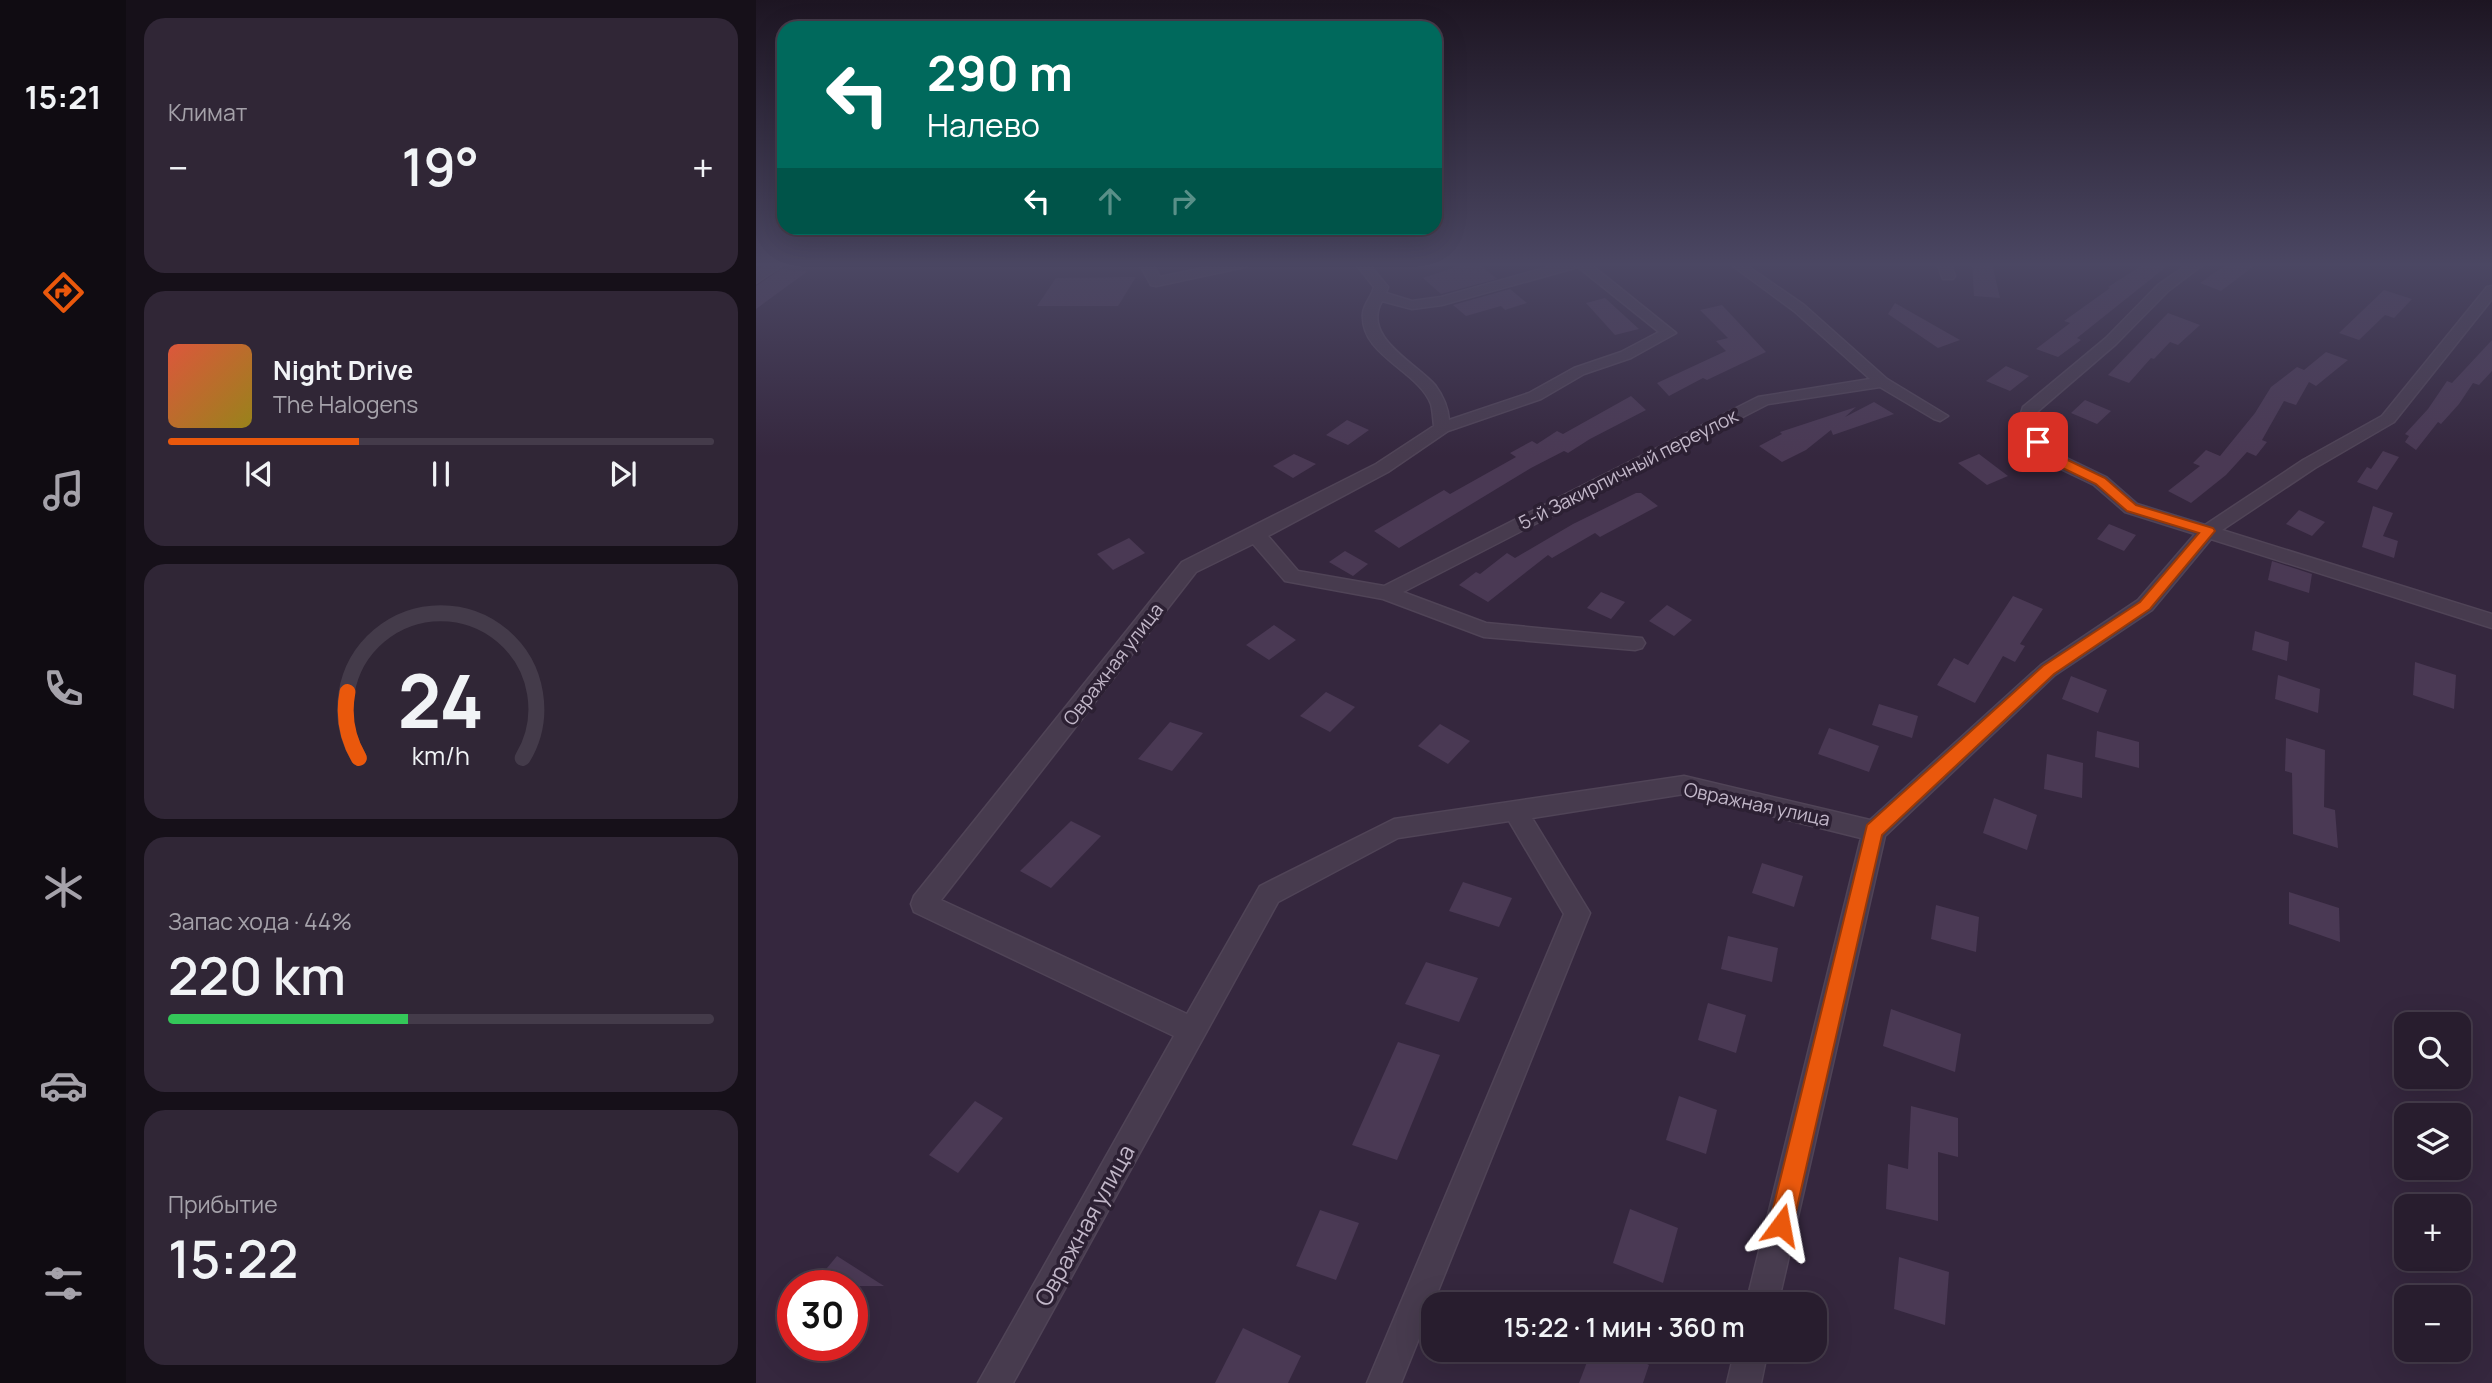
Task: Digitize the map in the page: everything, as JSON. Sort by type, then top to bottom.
[{"type":"street","points":[[1373,328],[1391,357],[1423,383],[1437,401],[1442,428]]},
{"type":"street","points":[[1635,643],[1484,630],[1386,593],[1292,576],[1256,535],[1382,468],[1442,428],[1535,396],[1579,371],[1626,355],[1669,333],[1662,328]]},
{"type":"street","points":[[1821,328],[1882,382],[1940,416]]},
{"type":"street","points":[[2124,328],[2029,410],[2025,426],[2050,457],[2100,481],[2132,508],[2492,621]]},
{"type":"street","points":[[1765,1292],[1874,831],[2048,670],[2145,605],[2208,531],[2309,464],[2388,419],[2462,328]]},
{"type":"street","name":"5-й Закирпичный переулок","points":[[1386,593],[1764,400],[1882,382]]},
{"type":"street","name":"Овражная улица","points":[[1193,1031],[923,904],[1189,567],[1256,535]]},
{"type":"street","name":"Овражная улица","points":[[995,1383],[1269,894],[1394,829],[1684,785],[1874,831]]},
{"type":"street","points":[[1384,1383],[1577,913],[1515,811]]},
{"type":"street","points":[[1744,1383],[1749,1362]]},
{"type":"building","points":[[1608,328],[1639,329],[1615,335]]},
{"type":"building","points":[[1718,328],[1743,328],[1766,352],[1707,380],[1703,378],[1669,396],[1657,383],[1726,351],[1716,341],[1728,338]]},
{"type":"building","points":[[1908,328],[1938,328],[1960,340],[1938,348]]},
{"type":"building","points":[[2064,328],[2090,328],[2077,338],[2081,340],[2058,357],[2036,349]]},
{"type":"building","points":[[2154,328],[2197,328],[2178,345],[2170,342],[2154,359],[2151,358],[2129,383],[2108,375]]},
{"type":"building","points":[[2345,328],[2372,328],[2359,340],[2339,333]]},
{"type":"building","points":[[2492,340],[2492,371],[2479,385],[2473,383],[2459,404],[2441,424],[2438,422],[2416,450],[2405,442],[2409,436],[2405,434],[2428,409],[2447,381],[2452,383]]},
{"type":"building","points":[[2326,352],[2348,360],[2316,386],[2309,382],[2296,405],[2284,401],[2262,440],[2267,442],[2256,456],[2247,452],[2226,475],[2191,503],[2168,491],[2200,466],[2193,463],[2206,450],[2220,456],[2255,413],[2271,387],[2297,367],[2304,370]]},
{"type":"building","points":[[2006,366],[2029,376],[2010,391],[1986,381]]},
{"type":"building","points":[[1631,396],[1646,410],[1568,453],[1564,451],[1531,468],[1399,548],[1374,531],[1444,490],[1450,494],[1516,457],[1510,453],[1532,441],[1537,444],[1557,431],[1563,434]]},
{"type":"building","points":[[2085,400],[2111,411],[2097,424],[2071,413]]},
{"type":"building","points":[[1874,402],[1894,414],[1833,435],[1831,430],[1806,450],[1782,462],[1759,446],[1782,434],[1780,432],[1856,407],[1845,417]]},
{"type":"building","points":[[1347,420],[1369,430],[1348,445],[1326,435]]},
{"type":"building","points":[[2383,451],[2399,457],[2377,490],[2357,482],[2367,467],[2371,469]]},
{"type":"building","points":[[1294,454],[1316,464],[1293,478],[1273,466]]},
{"type":"building","points":[[1979,454],[2008,476],[1987,485],[1958,463]]},
{"type":"building","points":[[1641,493],[1658,506],[1600,537],[1595,533],[1552,558],[1548,555],[1488,602],[1459,585],[1476,572],[1480,574],[1507,553],[1515,558],[1573,524]]},
{"type":"building","points":[[2373,506],[2393,513],[2383,536],[2398,541],[2394,558],[2362,547]]},
{"type":"building","points":[[2299,510],[2325,522],[2312,536],[2286,524]]},
{"type":"building","points":[[2109,524],[2136,535],[2124,551],[2097,539]]},
{"type":"building","points":[[1129,538],[1145,553],[1113,570],[1097,554]]},
{"type":"building","points":[[1345,551],[1368,564],[1353,576],[1329,562]]},
{"type":"building","points":[[2272,561],[2312,574],[2309,593],[2268,580]]},
{"type":"building","points":[[1601,592],[1625,602],[1611,619],[1587,608]]},
{"type":"building","points":[[2013,596],[2043,609],[2020,644],[2025,646],[2015,662],[2003,656],[1975,703],[1937,685],[1954,658],[1968,665]]},
{"type":"building","points":[[1667,605],[1692,620],[1674,636],[1649,621]]},
{"type":"building","points":[[1274,625],[1296,640],[1269,660],[1246,645]]},
{"type":"building","points":[[2255,631],[2289,642],[2287,661],[2252,650]]},
{"type":"building","points":[[2415,662],[2456,675],[2454,709],[2413,695]]},
{"type":"building","points":[[2278,675],[2320,689],[2318,713],[2275,699]]},
{"type":"building","points":[[2071,676],[2107,690],[2098,713],[2062,699]]},
{"type":"building","points":[[1326,692],[1355,707],[1330,732],[1300,716]]},
{"type":"building","points":[[1879,704],[1918,716],[1912,738],[1872,725]]},
{"type":"building","points":[[1170,722],[1203,733],[1172,771],[1138,759]]},
{"type":"building","points":[[1440,724],[1470,741],[1448,764],[1418,746]]},
{"type":"building","points":[[1829,728],[1879,746],[1869,772],[1818,754]]},
{"type":"building","points":[[2097,731],[2139,742],[2139,768],[2095,757]]},
{"type":"building","points":[[2286,738],[2325,750],[2324,807],[2335,810],[2338,848],[2293,834],[2292,773],[2285,771]]},
{"type":"building","points":[[2047,754],[2083,763],[2082,798],[2044,789]]},
{"type":"building","points":[[1994,798],[2037,815],[2027,850],[1983,833]]},
{"type":"building","points":[[1071,821],[1101,836],[1051,888],[1020,871]]},
{"type":"building","points":[[1762,863],[1803,876],[1794,907],[1752,893]]},
{"type":"building","points":[[1463,882],[1512,898],[1499,927],[1449,911]]},
{"type":"building","points":[[2289,892],[2339,908],[2340,942],[2289,924]]},
{"type":"building","points":[[1936,905],[1979,917],[1976,952],[1931,939]]},
{"type":"building","points":[[1728,936],[1778,948],[1772,982],[1721,969]]},
{"type":"building","points":[[1426,962],[1478,978],[1459,1022],[1405,1004]]},
{"type":"building","points":[[1708,1003],[1746,1015],[1736,1053],[1698,1040]]},
{"type":"building","points":[[1891,1009],[1961,1034],[1955,1072],[1883,1046]]},
{"type":"building","points":[[1398,1042],[1440,1055],[1397,1160],[1352,1145]]},
{"type":"building","points":[[1679,1096],[1717,1110],[1706,1154],[1666,1140]]},
{"type":"building","points":[[975,1101],[1003,1118],[958,1173],[929,1155]]},
{"type":"building","points":[[1911,1106],[1958,1118],[1958,1157],[1938,1152],[1938,1221],[1886,1209],[1888,1164],[1908,1169]]},
{"type":"building","points":[[1630,1209],[1678,1228],[1663,1283],[1613,1263]]},
{"type":"building","points":[[1320,1210],[1359,1223],[1336,1280],[1296,1266]]},
{"type":"building","points":[[837,1256],[859,1270],[825,1270]]},
{"type":"building","points":[[1899,1257],[1949,1272],[1945,1325],[1894,1309]]},
{"type":"building","points":[[868,1276],[884,1286],[868,1286]]},
{"type":"building","points":[[1243,1328],[1301,1356],[1288,1383],[1215,1383]]},
{"type":"building","points":[[1587,1362],[1643,1362],[1649,1365],[1643,1383],[1579,1383]]},
{"type":"route","points":[[1781,1225],[1874,831],[2048,670],[2145,605],[2208,531],[2132,508],[2100,481],[2050,457],[2038,442]]}]
